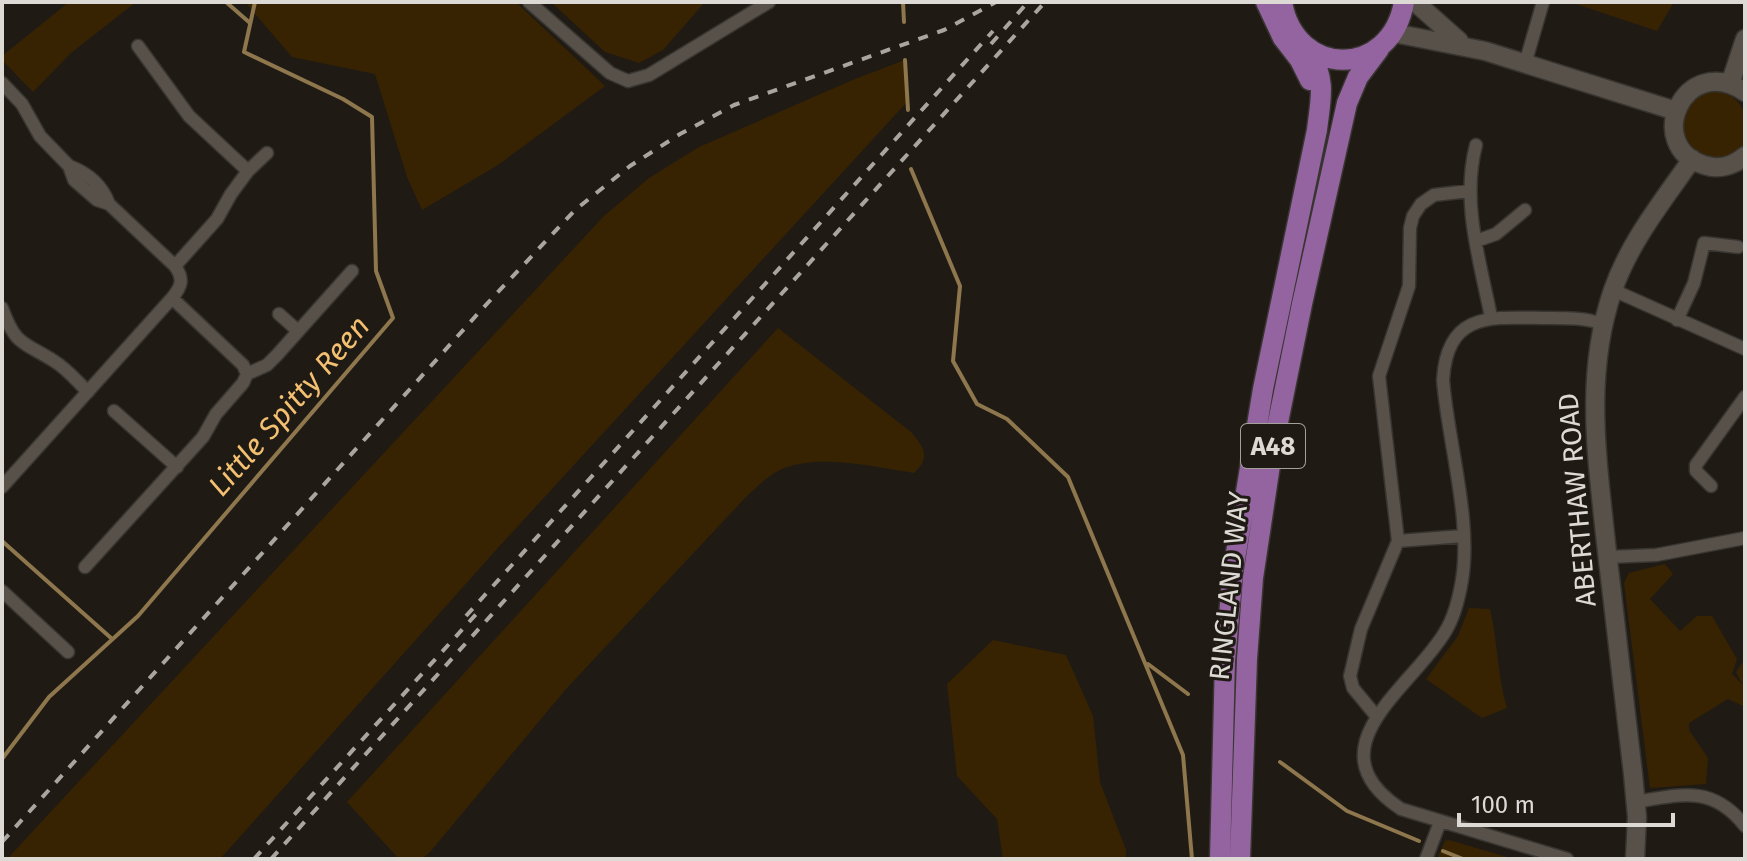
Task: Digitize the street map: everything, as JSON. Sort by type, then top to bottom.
[{"type":"main road","name":"RINGLAND WAY","points":[[1266,2],[1283,38],[1311,81],[1294,174],[1302,201]]},
{"type":"main road","name":"A48","points":[[1282,2],[1285,20],[1295,38],[1310,51]]},
{"type":"main road","name":"A48","points":[[1379,49],[1394,33],[1404,2]]},
{"type":"main road","name":"RINGLAND WAY","points":[[1240,859],[1253,578],[1272,452],[1347,103],[1358,77],[1379,49]]},
{"type":"main road","points":[[1310,51],[1327,58],[1345,60],[1363,57],[1379,49]]},
{"type":"main road","name":"RINGLAND WAY","points":[[1220,859],[1225,661],[1233,571],[1263,389],[1322,92],[1321,73],[1310,51]]},
{"type":"street","points":[[529,2],[610,73],[628,81]]},
{"type":"street","points":[[618,92],[628,81],[649,75],[769,2]]},
{"type":"street","points":[[1415,2],[1464,46]]},
{"type":"street","points":[[1525,64],[1543,2]]},
{"type":"street","points":[[1394,33],[1464,46],[1676,111]]},
{"type":"street","points":[[1745,39],[1737,88],[1712,81],[1700,84],[1682,98],[1673,129],[1680,148],[1708,167],[1732,164],[1745,156]]},
{"type":"street","points":[[138,46],[189,116],[248,171]]},
{"type":"street","points":[[2,83],[22,104],[40,136],[69,166],[81,170],[104,190],[109,204],[175,266],[182,277],[182,284],[172,298],[2,487]]},
{"type":"street","points":[[1476,145],[1469,191],[1491,317]]},
{"type":"street","points":[[175,266],[217,219],[248,171],[267,153]]},
{"type":"street","name":"ABERTHAW ROAD","points":[[1635,859],[1636,802],[1593,409],[1595,368],[1613,290],[1633,247],[1692,159]]},
{"type":"street","points":[[1377,717],[1353,688],[1350,669],[1361,629],[1398,541],[1379,376],[1409,286],[1413,216],[1421,204],[1434,195],[1469,191]]},
{"type":"street","points":[[1476,241],[1496,234],[1525,210]]},
{"type":"street","points":[[1677,320],[1694,283],[1704,243],[1738,247]]},
{"type":"street","points":[[85,567],[203,437],[216,414],[247,374],[267,365],[352,271]]},
{"type":"street","points":[[1613,290],[1745,349]]},
{"type":"street","points":[[172,298],[243,365],[247,374]]},
{"type":"street","points":[[2,308],[6,324],[20,342],[53,360],[88,392]]},
{"type":"street","points":[[279,314],[298,331]]},
{"type":"street","points":[[1567,859],[1401,809],[1380,792],[1372,780],[1363,749],[1367,731],[1434,648],[1452,619],[1464,569],[1444,372],[1448,354],[1459,334],[1473,322],[1491,317],[1583,319],[1603,324]]},
{"type":"street","points":[[1711,486],[1696,471],[1696,465],[1745,397]]},
{"type":"street","points":[[114,411],[177,467]]},
{"type":"street","points":[[1398,541],[1463,536]]},
{"type":"street","points":[[1608,557],[1656,555],[1745,538]]},
{"type":"street","points":[[2,591],[68,652]]},
{"type":"street","points":[[1636,802],[1674,795],[1705,796],[1715,799],[1745,826]]},
{"type":"street","points":[[1426,859],[1440,822]]},
{"type":"shaded area","points":[[69,2],[136,2],[71,53],[33,92],[2,60],[2,56]]},
{"type":"shaded area","points":[[245,2],[516,2],[605,86],[498,165],[422,210],[407,177],[375,74],[292,57]]},
{"type":"shaded area","points":[[551,2],[705,2],[663,50],[639,63],[605,52]]},
{"type":"shaded area","points":[[1570,2],[1674,2],[1657,31]]},
{"type":"shaded area","points":[[905,60],[907,102],[496,550],[220,859],[7,859],[604,216],[649,178],[699,147]]},
{"type":"shaded area","points":[[1722,90],[1736,100],[1743,110],[1745,143],[1730,156],[1715,159],[1701,154],[1690,144],[1684,131],[1683,117],[1689,103],[1703,93]]},
{"type":"shaded area","points":[[778,328],[911,432],[924,452],[923,462],[914,473],[849,463],[815,462],[784,468],[768,477],[566,689],[430,852],[422,859],[399,859],[347,802]]},
{"type":"shaded area","points":[[1665,564],[1673,574],[1650,599],[1680,631],[1697,616],[1712,616],[1737,659],[1732,674],[1743,685],[1736,672],[1745,659],[1745,707],[1728,699],[1689,723],[1689,730],[1708,758],[1706,784],[1650,788],[1624,583],[1629,573]]},
{"type":"shaded area","points":[[1469,608],[1490,609],[1507,708],[1482,718],[1426,679],[1458,636]]},
{"type":"shaded area","points":[[993,640],[1066,655],[1093,716],[1100,782],[1126,850],[1126,859],[1003,859],[997,819],[957,776],[947,684]]},
{"type":"shaded area","points":[[1445,841],[1514,859],[1437,859]]},
{"type":"waterway","points":[[226,2],[250,23]]},
{"type":"waterway","name":"Little Spitty Reen","points":[[2,759],[49,697],[138,616],[393,318],[376,271],[372,117],[343,99],[244,52],[255,2]]},
{"type":"waterway","points":[[903,2],[904,22]]},
{"type":"waterway","points":[[905,60],[908,110]]},
{"type":"waterway","points":[[911,169],[960,286],[953,361],[977,404],[1007,419],[1068,477],[1183,755],[1192,859]]},
{"type":"waterway","name":"Little Spitty Reen","points":[[2,541],[111,638]]},
{"type":"waterway","points":[[1148,664],[1188,694]]},
{"type":"waterway","points":[[1280,762],[1347,811],[1419,841]]},
{"type":"waterway","points":[[1443,851],[1463,859]]},
{"type":"railway","points":[[2,842],[575,210],[630,166],[734,105],[944,30],[996,2]]},
{"type":"railway","points":[[991,44],[1028,2]]},
{"type":"railway","points":[[271,859],[1045,2]]},
{"type":"railway","points":[[466,616],[993,31]]},
{"type":"railway","points":[[254,859],[479,611]]}]
